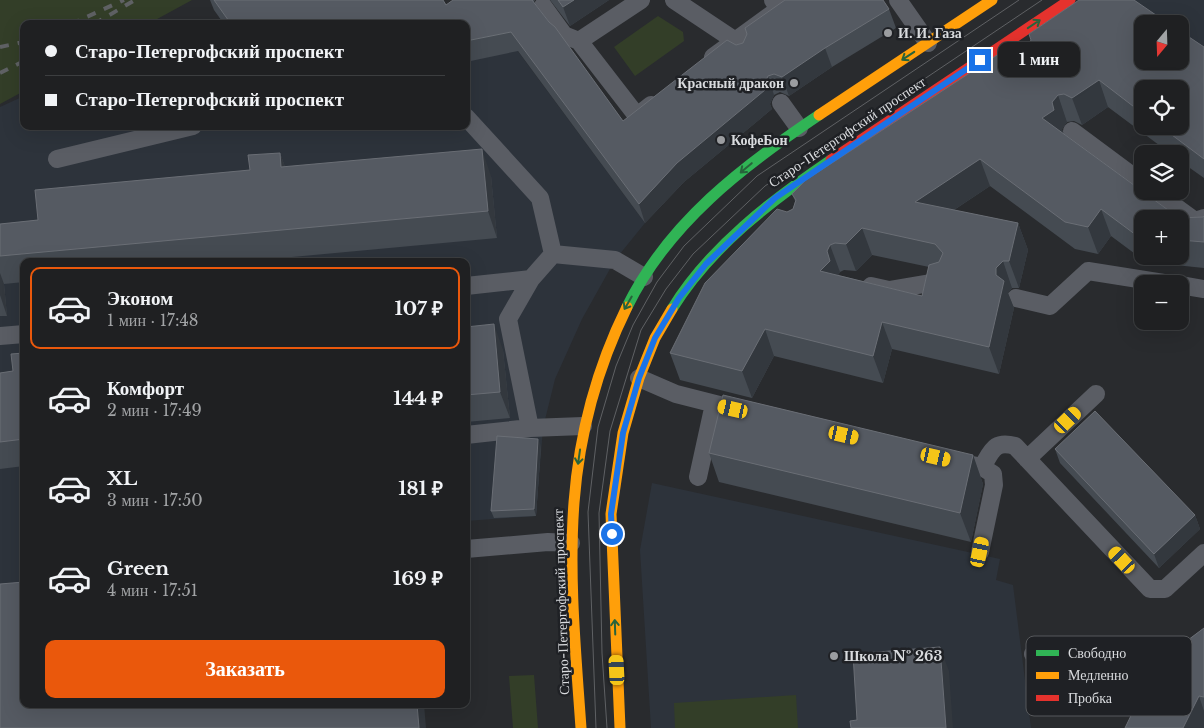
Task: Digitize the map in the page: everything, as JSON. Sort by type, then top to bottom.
[{"type":"street","name":"Старо-Петергофский проспект","points":[[581,728],[571,543],[572,510],[583,426],[601,364],[619,319],[644,277],[671,240],[704,204],[747,166],[799,128],[992,0]]},
{"type":"street","name":"Старо-Петергофский проспект","points":[[620,728],[611,514],[623,433],[639,378],[655,338],[679,298],[706,264],[769,203],[1070,0]]},
{"type":"lane","points":[[579,41],[641,0]]},
{"type":"lane","points":[[674,0],[739,46]]},
{"type":"lane","points":[[697,70],[739,46],[779,9],[773,0]]},
{"type":"lane","points":[[898,0],[928,43]]},
{"type":"lane","points":[[543,6],[564,35],[579,41],[637,116],[667,93]]},
{"type":"lane","points":[[1012,39],[1022,54]]},
{"type":"lane","points":[[781,103],[799,128]]},
{"type":"lane","points":[[470,121],[540,198],[552,254]]},
{"type":"lane","points":[[57,159],[177,130]]},
{"type":"lane","points":[[1072,132],[1134,177]]},
{"type":"lane","points":[[1166,200],[1195,221],[1204,218]]},
{"type":"lane","points":[[769,203],[783,217]]},
{"type":"lane","points":[[552,254],[615,260],[644,277]]},
{"type":"lane","points":[[530,428],[508,319],[531,279],[552,254]]},
{"type":"lane","points":[[1016,298],[1050,306],[1088,271],[1134,278]]},
{"type":"lane","points":[[470,286],[531,279]]},
{"type":"lane","points":[[856,282],[889,290],[942,281]]},
{"type":"lane","points":[[1189,286],[1204,289]]},
{"type":"lane","points":[[0,336],[20,334]]},
{"type":"lane","points":[[639,378],[676,394],[761,416]]},
{"type":"lane","points":[[1027,459],[1096,394]]},
{"type":"lane","points":[[698,476],[714,404]]},
{"type":"lane","points":[[470,435],[530,428],[583,426]]},
{"type":"lane","points":[[982,467],[995,446],[1004,442],[1015,446],[1150,589],[1165,589],[1204,553]]},
{"type":"lane","points":[[935,457],[982,467],[993,474],[994,486],[980,552]]},
{"type":"lane","points":[[470,549],[548,542],[571,543]]},
{"type":"lane","points":[[1132,716],[1130,720],[1134,728]]},
{"type":"shaded area","points":[[1129,0],[1204,0],[1204,68],[1189,57],[1189,15],[1137,15]]},
{"type":"shaded area","points":[[492,16],[645,223],[615,260],[582,319],[555,379],[543,428],[536,516],[470,521],[470,258],[20,258],[20,708],[0,728],[0,107],[20,98],[20,130],[470,130],[470,27]]},
{"type":"shaded area","name":"Школа № 263","points":[[652,483],[1000,559],[996,580],[1013,585],[1026,688],[1026,716],[1029,716],[1031,728],[651,728],[640,550]]},
{"type":"green space","points":[[0,0],[192,0],[155,20],[20,20],[20,93],[0,104]]},
{"type":"green space","points":[[658,16],[683,32],[684,41],[635,76],[614,47]]},
{"type":"green space","points":[[534,675],[538,728],[513,728],[509,676]]},
{"type":"green space","points":[[796,695],[798,728],[675,728],[674,703]]},
{"type":"building","points":[[214,0],[443,0],[446,5],[453,0],[532,0],[555,27],[623,121],[727,40],[736,45],[743,43],[747,34],[745,28],[785,0],[883,0],[889,9],[782,77],[774,74],[768,76],[764,85],[765,90],[677,163],[639,204],[511,32],[470,40],[470,20],[228,20]]},
{"type":"building","points":[[558,0],[574,0],[563,7]]},
{"type":"building","points":[[1079,0],[1134,0],[1156,15],[1134,15],[1134,70],[1189,70],[1189,37],[1204,47],[1204,159],[1189,148],[1189,145],[1185,145],[1172,135],[1189,135],[1189,80],[1134,80],[1134,107],[1099,80],[1072,98],[1064,94],[1058,95],[1052,102],[1054,110],[1042,118],[1134,185],[1134,200],[1154,200],[1168,210],[1134,210],[1134,234],[1101,209],[1088,227],[1065,222],[980,159],[915,202],[1018,223],[1009,261],[1003,261],[996,268],[996,275],[1004,281],[989,347],[882,322],[873,356],[765,329],[742,371],[670,353],[705,283],[777,209],[787,212],[793,209],[796,200],[792,194],[806,180],[1011,46],[1020,51],[1026,49],[1031,40],[1029,34]],"holes":[[[862,228],[935,244],[943,253],[939,262],[929,265],[922,296],[820,271],[830,261],[827,251],[830,245],[835,243],[846,244]]]},
{"type":"building","points":[[482,149],[488,211],[0,256],[0,224],[38,220],[35,190],[250,170],[248,155],[280,153],[281,167]]},
{"type":"building","points":[[1204,216],[1204,242],[1189,241],[1189,218]]},
{"type":"building","points":[[494,324],[500,392],[470,395],[470,327]]},
{"type":"building","points":[[20,353],[20,440],[0,442],[0,373],[13,371],[11,354]]},
{"type":"building","points":[[723,395],[973,455],[960,513],[709,453]]},
{"type":"building","points":[[1095,411],[1195,515],[1154,554],[1055,449]]},
{"type":"building","points":[[497,436],[538,439],[534,509],[491,511]]},
{"type":"building","points":[[20,582],[20,708],[417,708],[419,728],[0,728],[0,584]]},
{"type":"building","points":[[1204,628],[1204,697],[1199,696],[1192,710],[1192,637]]},
{"type":"building","points":[[940,647],[946,728],[851,728],[850,721],[857,720],[853,654]]},
{"type":"building","points":[[1131,716],[1189,716],[1183,728],[1125,728]]},
{"type":"tram line","points":[[596,728],[588,512],[598,427],[616,366],[633,325],[657,282],[684,246],[757,176],[1019,0]]},
{"type":"tram line","points":[[607,728],[602,653],[599,513],[610,431],[641,330],[666,289],[693,254],[765,186],[1042,0]]},
{"type":"railway","points":[[80,20],[124,0]]},
{"type":"railway","points":[[101,20],[135,0]]},
{"type":"railway","points":[[0,47],[20,43]]},
{"type":"railway","points":[[0,73],[20,63]]},
{"type":"traffic: fast","points":[[627,307],[644,277],[686,223],[736,176],[819,115]]},
{"type":"traffic: fast","points":[[672,309],[687,286],[723,245],[765,208],[831,160]]},
{"type":"traffic: slow","points":[[819,115],[992,0]]},
{"type":"traffic: slow","points":[[581,728],[572,565],[573,514],[578,463],[588,412],[604,360],[627,307]]},
{"type":"traffic: slow","points":[[620,728],[611,514],[623,433],[639,378],[655,338],[672,309]]},
{"type":"traffic: jam","points":[[831,160],[1070,0]]},
{"type":"place","name":"И. И. Газа","points":[[888,33]]},
{"type":"place","name":"Красный дракон","points":[[794,83]]},
{"type":"place","name":"КофеБон","points":[[721,140]]},
{"type":"place","name":"Школа № 263","points":[[834,656]]},
{"type":"route","points":[[612,534],[611,514],[623,433],[639,378],[655,338],[679,298],[706,264],[775,198],[980,60]]}]
